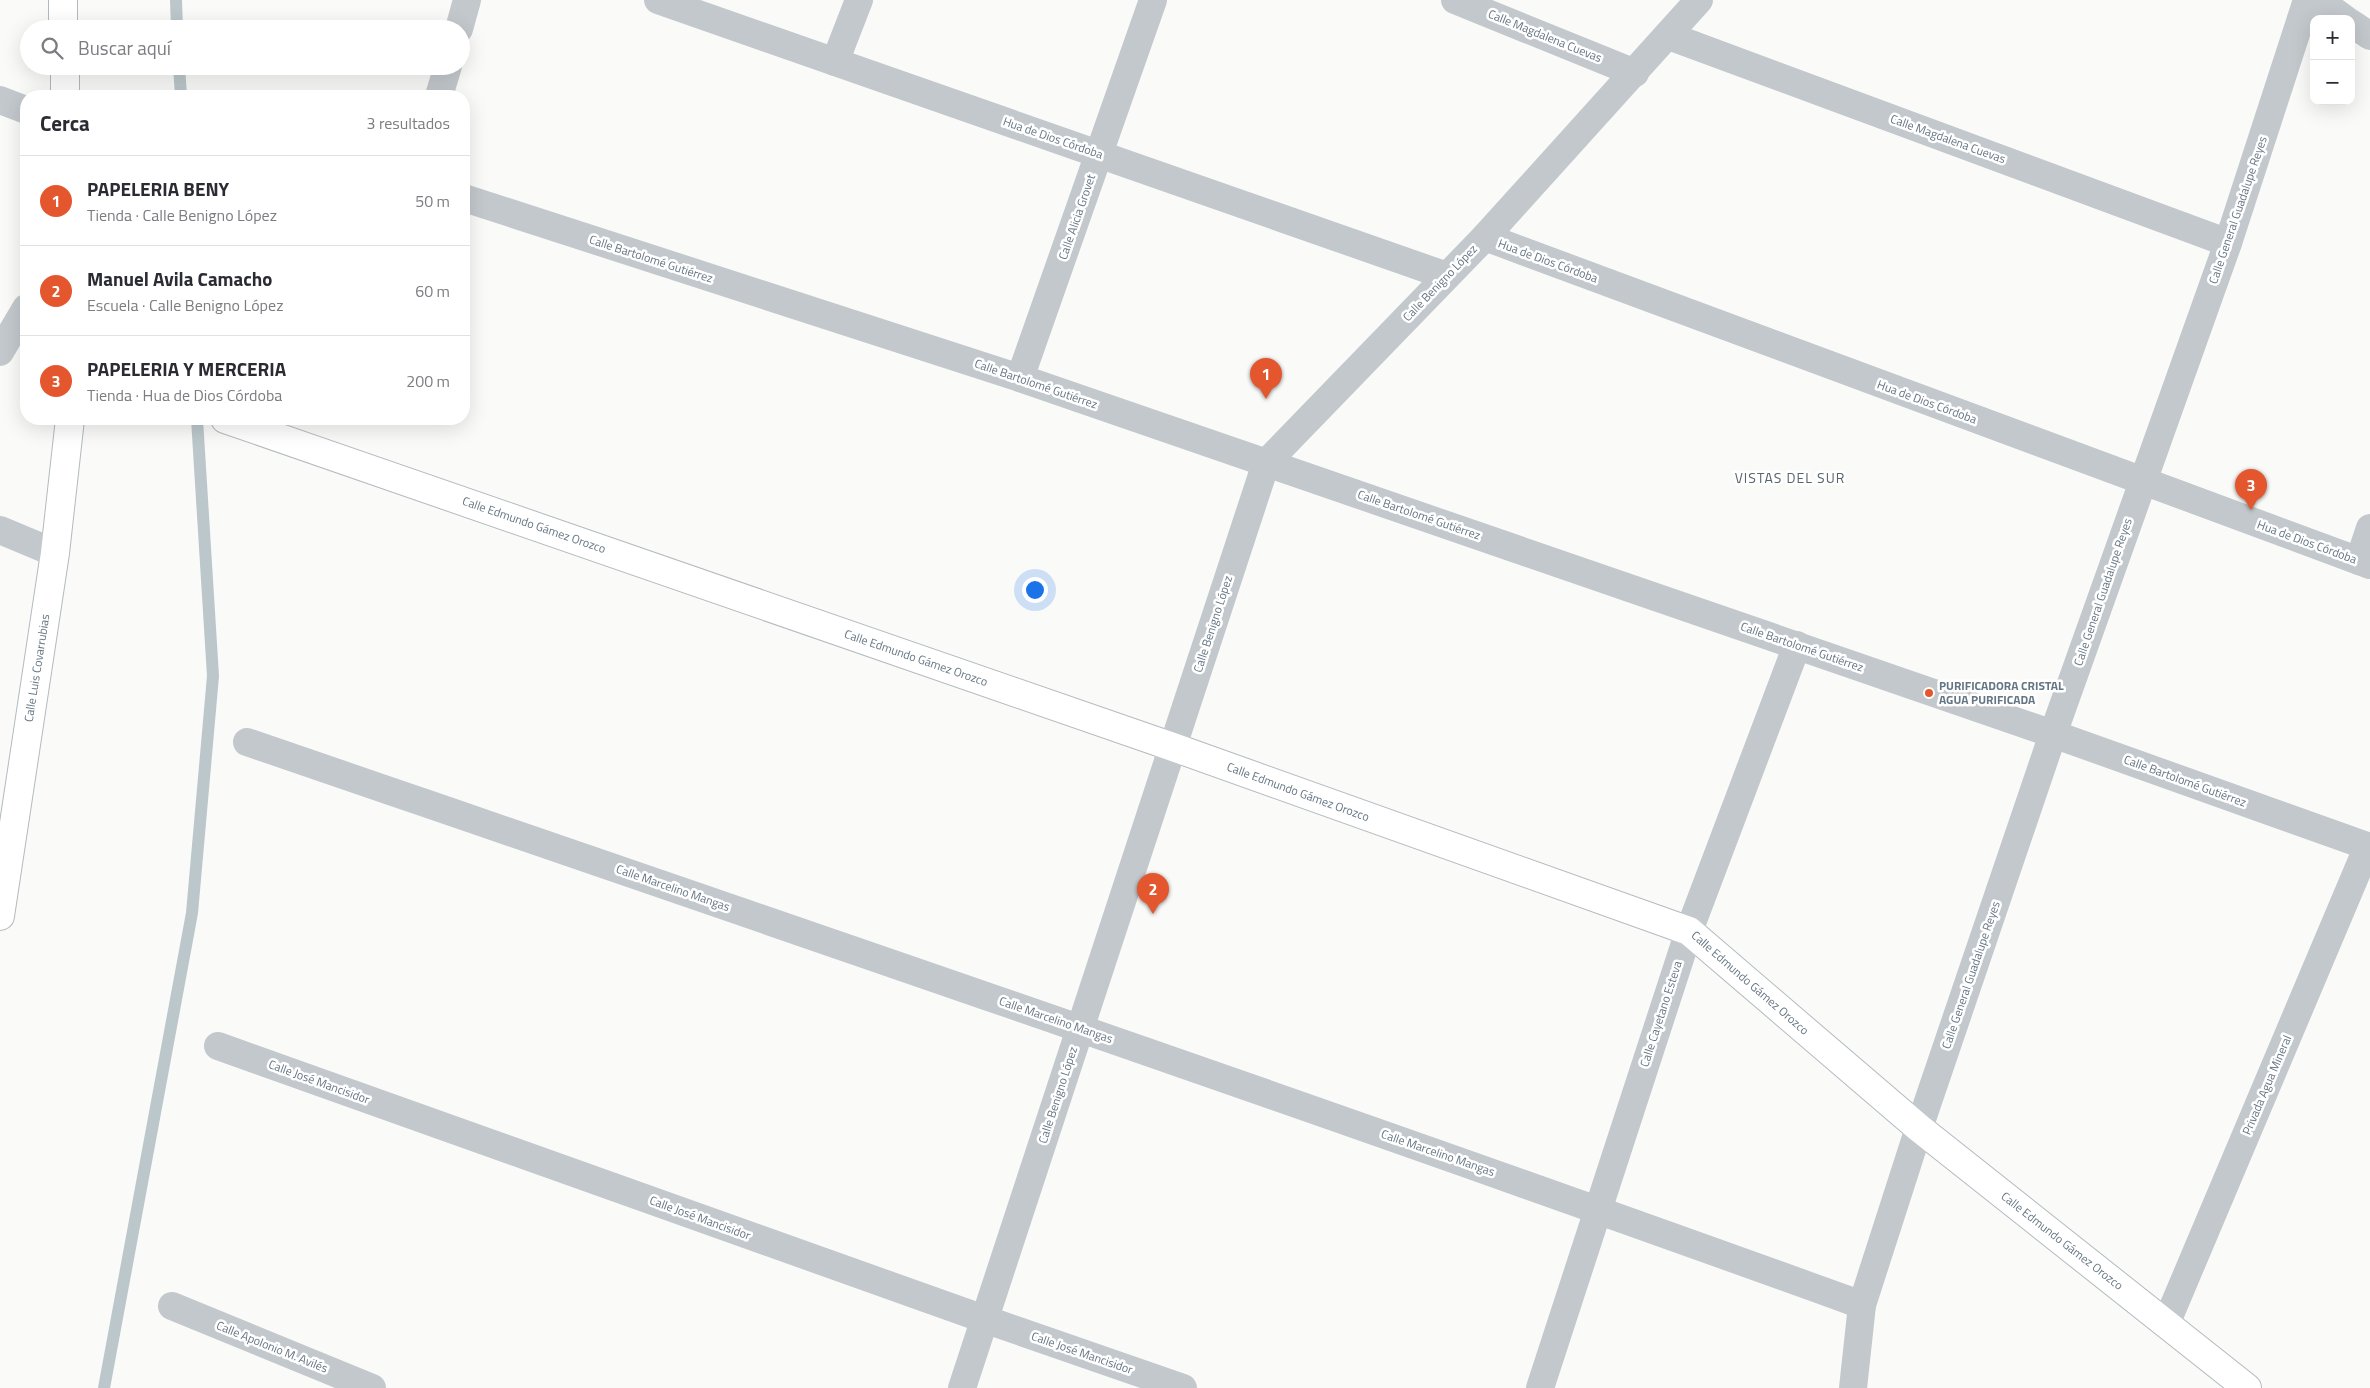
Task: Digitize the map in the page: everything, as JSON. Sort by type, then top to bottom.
[{"type":"street","points":[[62,0],[63,20]]},
{"type":"street","points":[[461,20],[467,0]]},
{"type":"street","name":"Hua de Dios Córdoba","points":[[658,0],[1447,276]]},
{"type":"street","points":[[835,62],[859,0]]},
{"type":"street","name":"Calle Alicia Grovet","points":[[1020,378],[1153,0]]},
{"type":"street","name":"Calle Magdalena Cuevas","points":[[1455,0],[1492,7],[1636,73]]},
{"type":"street","name":"Calle Benigno López","points":[[962,1388],[1266,463],[1485,238],[1636,73],[1699,0]]},
{"type":"street","name":"Calle General Guadalupe Reyes","points":[[1853,1388],[1862,1305],[1919,1128],[2053,734],[2228,243],[2307,0]]},
{"type":"street","points":[[2319,0],[2340,15]]},
{"type":"street","points":[[2355,26],[2370,36]]},
{"type":"street","name":"Calle Magdalena Cuevas","points":[[1669,36],[2228,243]]},
{"type":"street","points":[[64,75],[65,90]]},
{"type":"street","points":[[441,90],[445,75]]},
{"type":"street","points":[[0,100],[20,108]]},
{"type":"street","name":"Calle Bartolomé Gutiérrez","points":[[470,200],[1020,378],[1797,645],[2369,846]]},
{"type":"street","name":"Hua de Dios Córdoba","points":[[1485,238],[2364,563]]},
{"type":"street","points":[[0,352],[20,318]]},
{"type":"street","name":"Calle Luis Covarrubias","points":[[0,916],[3,873],[55,553],[69,425]]},
{"type":"street","name":"Calle Edmundo Gámez Orozco","points":[[244,425],[1173,747],[1689,931],[1919,1128],[2247,1388]]},
{"type":"street","points":[[2364,563],[2370,528]]},
{"type":"street","points":[[0,530],[55,553]]},
{"type":"street","name":"Calle Cayetano Esteva","points":[[1540,1388],[1689,931],[1797,645]]},
{"type":"street","name":"Calle Marcelino Mangas","points":[[247,742],[1080,1028],[1597,1209],[1862,1305]]},
{"type":"street","name":"Privada Agua Mineral","points":[[2166,1324],[2369,846]]},
{"type":"street","name":"Calle José Mancisidor","points":[[218,1046],[984,1320],[1183,1388]]},
{"type":"street","name":"Calle Apolonio M. Avilés","points":[[172,1306],[372,1388]]},
{"type":"waterway","points":[[176,0],[177,20]]},
{"type":"waterway","points":[[180,75],[181,90]]},
{"type":"waterway","points":[[104,1388],[192,913],[213,676],[197,425]]},
{"type":"place","name":"PAPELERIA BENY","points":[[1266,399]]},
{"type":"place","name":"PAPELERIA Y MERCERIA","points":[[2251,510]]},
{"type":"place","name":"PURIFICADORA CRISTAL AGUA PURIFICADA","points":[[1929,693]]},
{"type":"place","name":"Manuel Avila Camacho","points":[[1153,914]]},
{"type":"district","name":"VISTAS DEL SUR","points":[[1790,478]]}]
